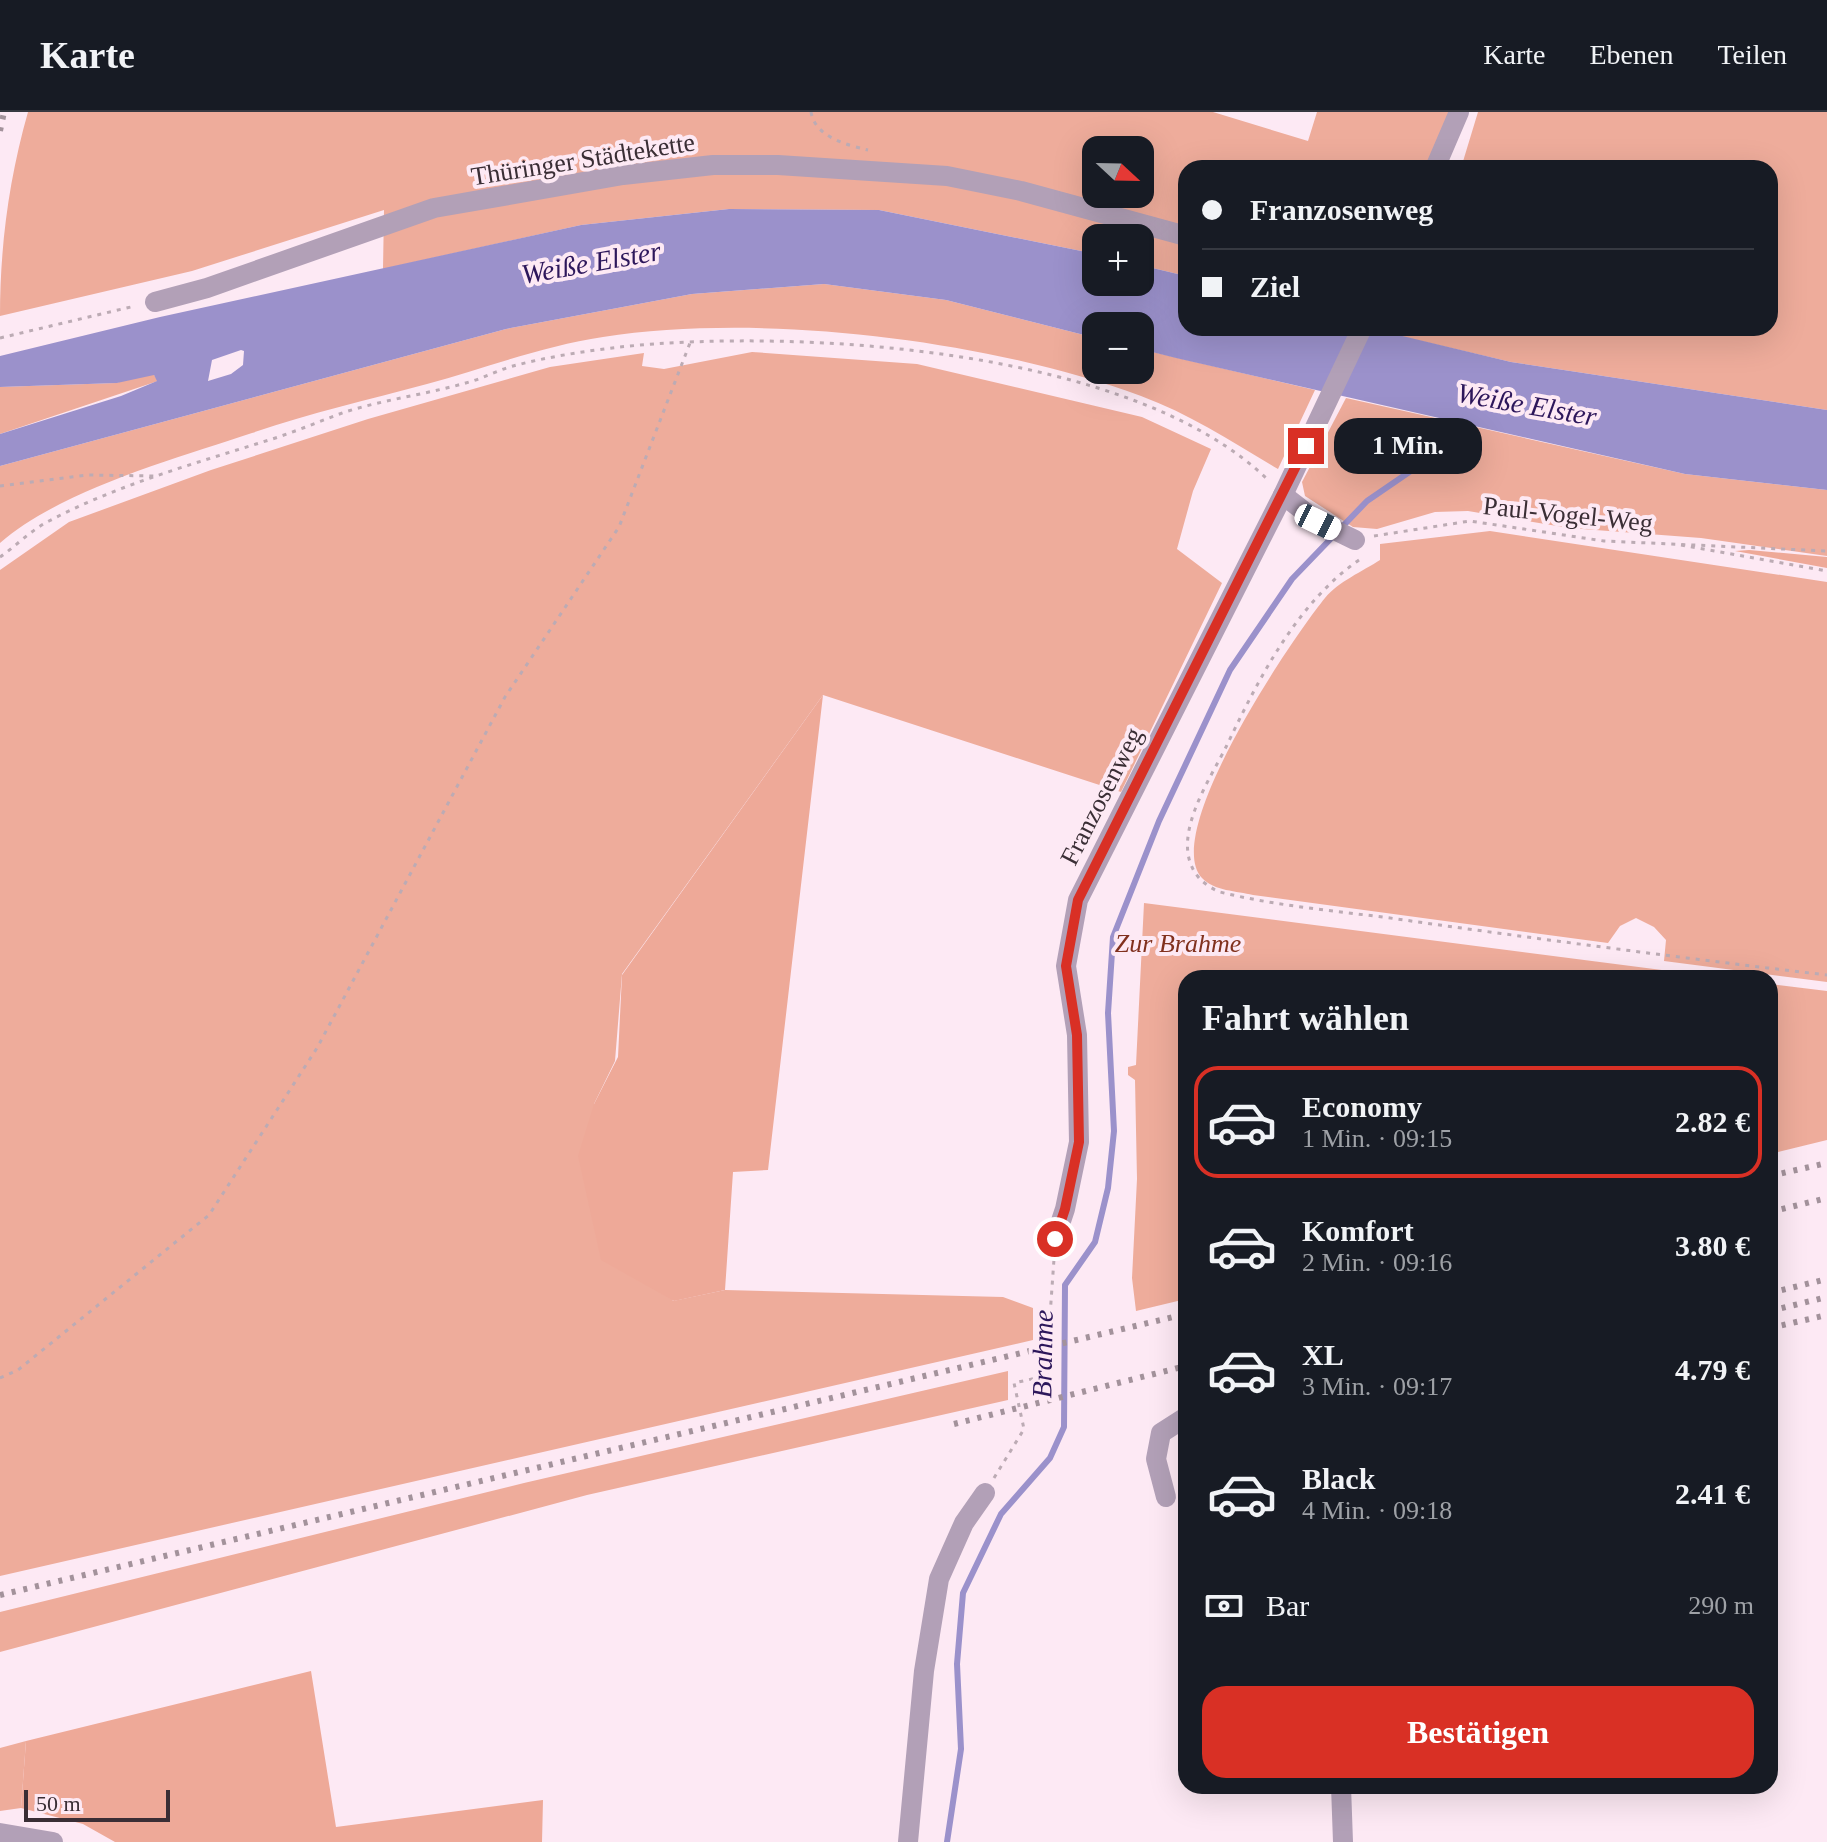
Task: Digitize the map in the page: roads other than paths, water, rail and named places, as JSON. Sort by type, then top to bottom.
[{"type":"street","points":[[1438,160],[1459,112]]},
{"type":"street","name":"Thüringer Städtekette","points":[[155,302],[207,288],[434,208],[623,175],[713,165],[778,165],[947,176],[1021,191],[1178,234]]},
{"type":"street","name":"Franzosenweg","points":[[1055,1239],[1065,1209],[1079,1142],[1077,1035],[1066,966],[1078,900],[1283,495],[1358,336]]},
{"type":"street","points":[[1283,495],[1318,522],[1355,540]]},
{"type":"street","points":[[1168,1497],[1156,1459],[1161,1433],[1178,1422]]},
{"type":"street","points":[[908,1842],[924,1671],[939,1579],[964,1523],[985,1493]]},
{"type":"street","points":[[1341,1794],[1343,1842]]},
{"type":"street","points":[[0,1833],[53,1842]]},
{"type":"water","name":"Weiße Elster","points":[[729,209],[879,210],[1082,251],[1082,296],[1154,296],[1154,268],[1178,274],[1178,336],[1402,336],[1511,362],[1827,410],[1827,490],[1685,474],[1154,352],[1154,312],[1082,312],[1082,334],[946,300],[824,284],[692,294],[506,329],[0,466],[0,434],[121,396],[157,381],[154,375],[117,383],[0,387],[0,356],[160,317],[581,225]],"holes":[[[244,351],[243,365],[231,374],[208,381],[212,360]]]},
{"type":"waterway","name":"Brahme","points":[[947,1842],[961,1749],[957,1664],[963,1593],[1001,1514],[1050,1458],[1064,1427],[1065,1285],[1095,1242],[1108,1188],[1114,1131],[1108,1013],[1113,937],[1159,821],[1230,670],[1292,579],[1367,501],[1440,451],[1463,421]]},
{"type":"railway","points":[[0,131],[4,112]]},
{"type":"railway","points":[[1778,1174],[1827,1163]]},
{"type":"railway","points":[[1778,1210],[1827,1198]]},
{"type":"railway","points":[[1778,1291],[1827,1279]]},
{"type":"railway","points":[[1778,1309],[1827,1297]]},
{"type":"railway","points":[[1778,1326],[1827,1315]]},
{"type":"railway","points":[[0,1595],[1178,1316]]},
{"type":"railway","points":[[954,1424],[1178,1368]]},
{"type":"park label","name":"Zur Brahme","points":[[1178,943]]}]
